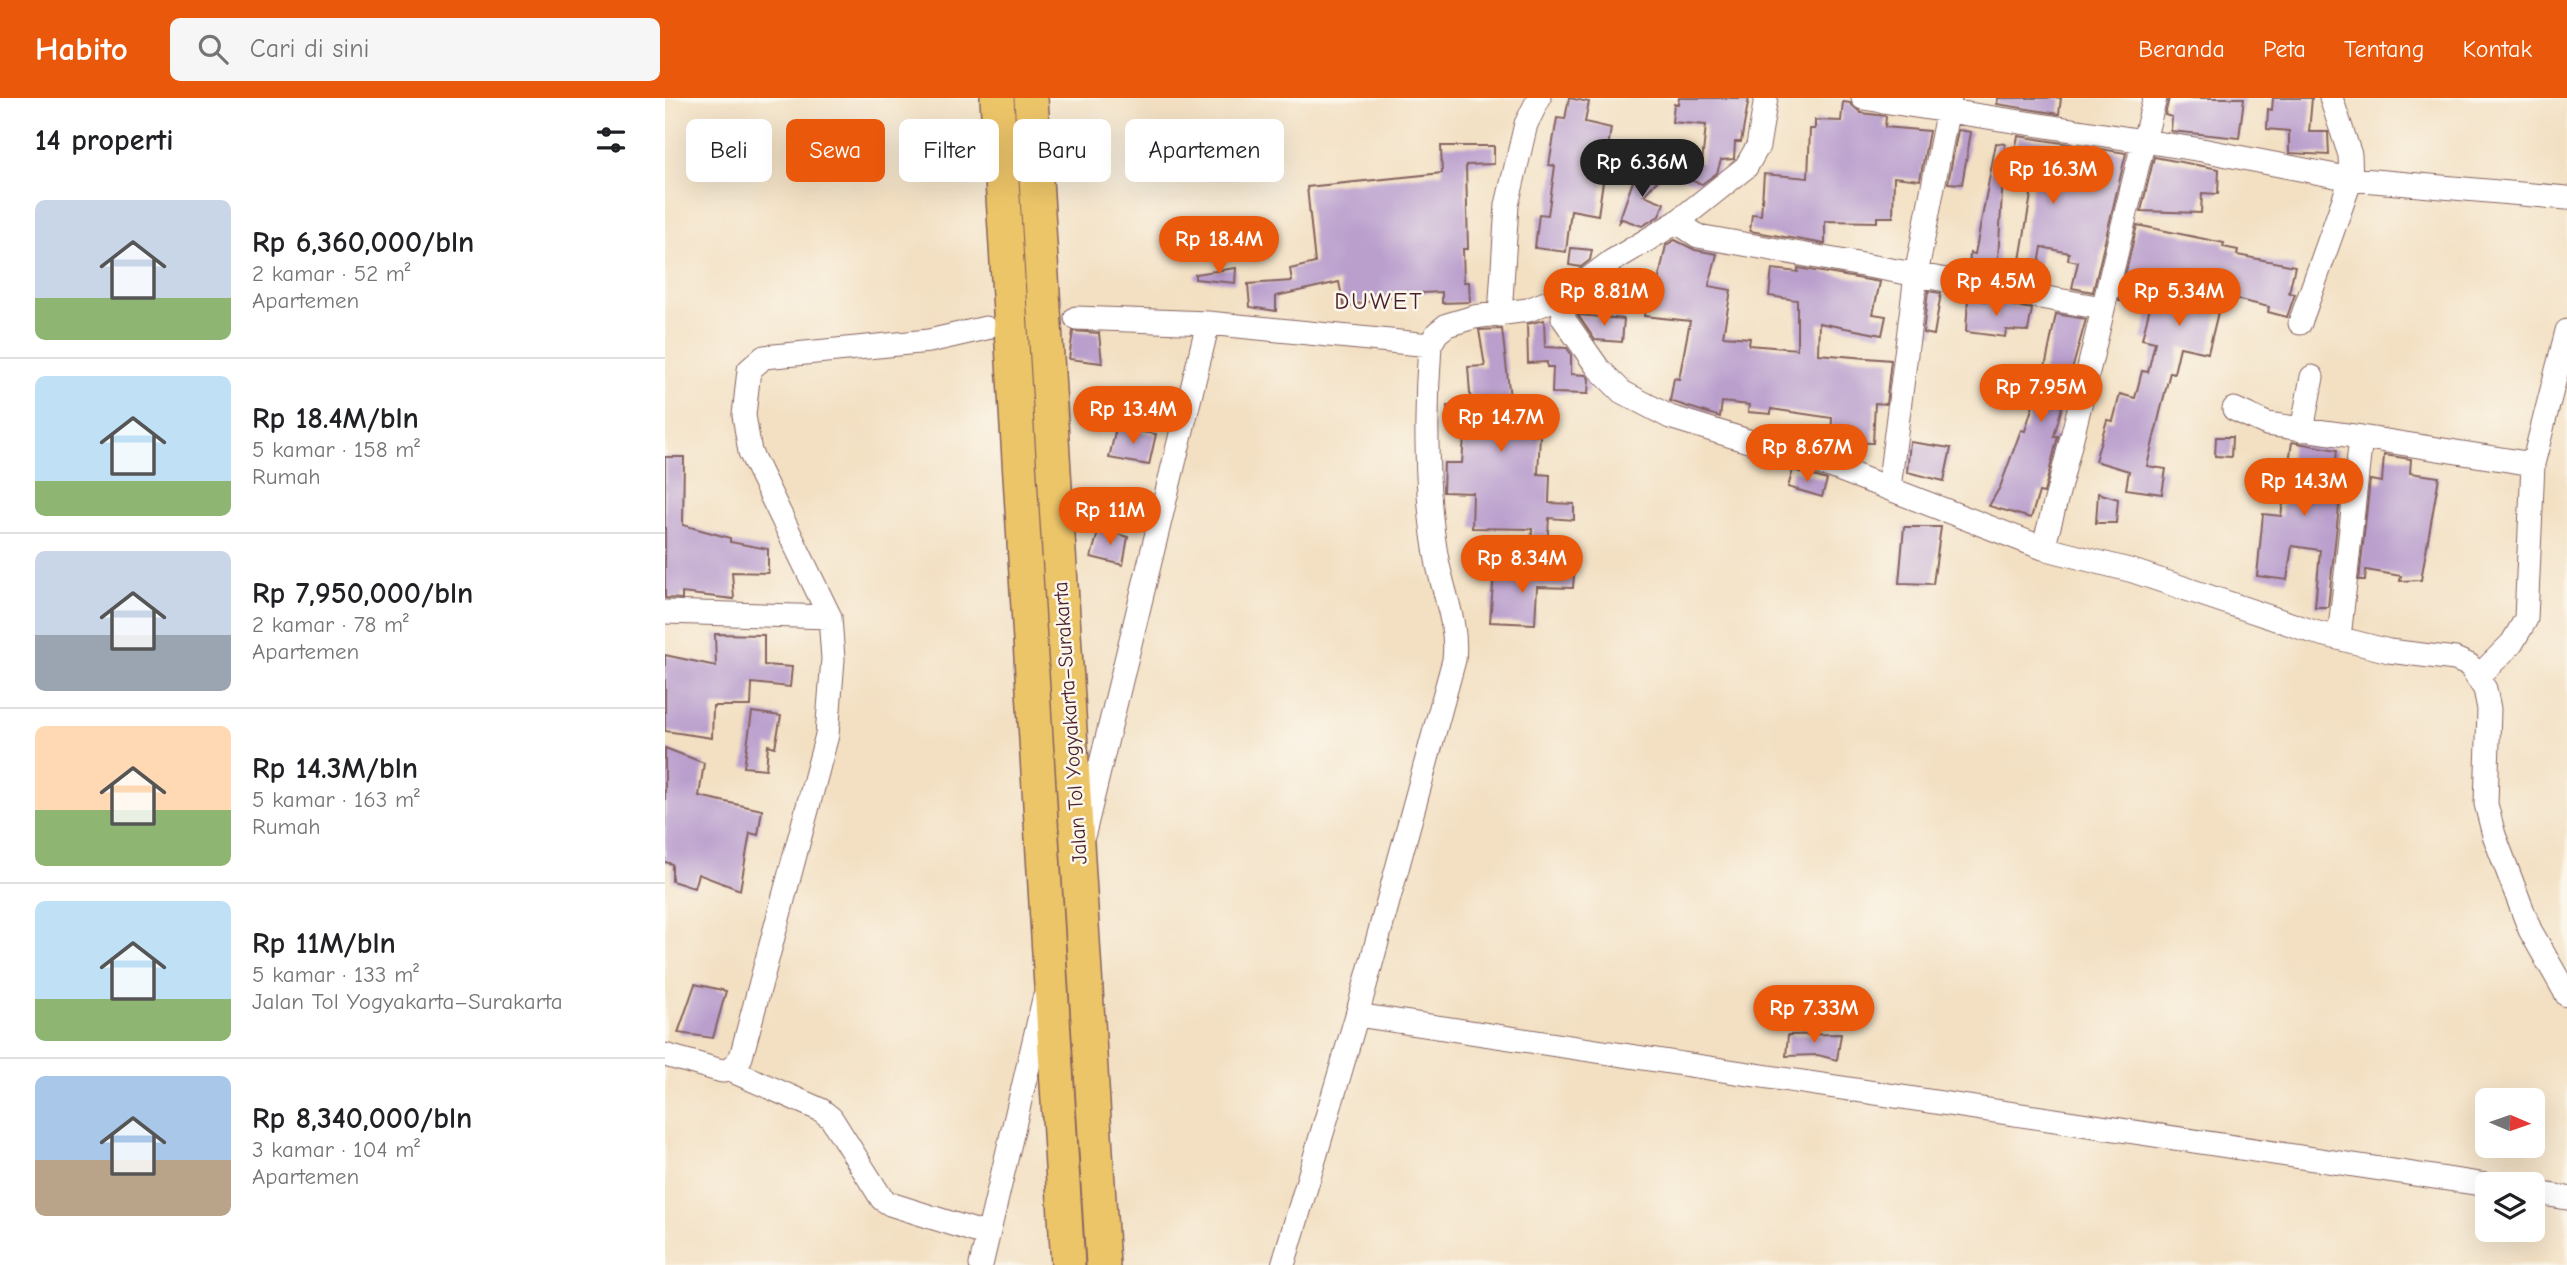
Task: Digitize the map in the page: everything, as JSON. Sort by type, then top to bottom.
[{"type":"highway","name":"Jalan Tol Yogyakarta–Surakarta","points":[[997,98],[1067,1265]]},
{"type":"highway","name":"Jalan Tol Yogyakarta–Surakarta","points":[[1031,98],[1103,1265]]},
{"type":"street","points":[[1500,315],[1507,205],[1526,124],[1539,98]]},
{"type":"street","points":[[1283,1265],[1357,1015],[1456,650],[1449,606],[1438,565],[1430,489],[1430,345],[1437,333],[1447,325],[1474,317],[1528,310],[1567,294],[1612,261],[1677,222],[1746,167],[1758,146],[1766,98]]},
{"type":"street","points":[[1863,98],[1949,104],[2351,179],[2567,198]]},
{"type":"street","points":[[2043,548],[2155,98]]},
{"type":"street","points":[[2300,323],[2351,179],[2350,155],[2331,98]]},
{"type":"street","points":[[1889,488],[1916,275],[1949,104]]},
{"type":"street","points":[[1677,222],[1698,236],[1916,275],[1991,285],[2102,308]]},
{"type":"street","points":[[1563,318],[1567,294]]},
{"type":"street","points":[[1528,310],[1563,318],[1598,368],[1622,392],[1670,417],[1889,488],[2043,548],[2133,570],[2339,638],[2389,651],[2455,659],[2469,665],[2479,676],[2489,709],[2486,804],[2494,835],[2530,930],[2567,995]]},
{"type":"street","points":[[1076,318],[1208,323],[1430,345]]},
{"type":"street","points":[[981,1265],[1208,323]]},
{"type":"street","points":[[730,1070],[741,1057],[827,735],[833,671],[830,618],[750,452],[744,407],[749,370],[764,357],[929,341],[985,328]]},
{"type":"street","points":[[2479,676],[2512,643],[2526,618],[2533,464],[2567,331]]},
{"type":"street","points":[[2302,430],[2312,377]]},
{"type":"street","points":[[2234,409],[2267,424],[2533,464]]},
{"type":"street","points":[[2339,638],[2361,437]]},
{"type":"street","points":[[665,612],[830,618]]},
{"type":"street","points":[[1357,1015],[2475,1183]]},
{"type":"street","points":[[665,1055],[715,1070],[730,1070],[821,1110],[831,1118],[874,1189],[890,1204],[988,1235]]},
{"type":"street","points":[[2545,1194],[2567,1198]]},
{"type":"building","points":[[1569,98],[1589,102],[1585,122],[1611,128],[1598,215],[1571,210],[1566,252],[1535,248],[1539,214],[1548,215],[1555,166],[1549,165],[1557,118],[1565,119]]},
{"type":"building","points":[[1679,98],[1749,98],[1741,142],[1735,142],[1734,159],[1721,160],[1717,173],[1702,184],[1673,175],[1680,155],[1702,163],[1706,125],[1672,122],[1674,104],[1678,104]]},
{"type":"building","points":[[1998,98],[2061,98],[2059,114],[1997,104]]},
{"type":"building","points":[[2169,98],[2244,98],[2239,138],[2171,131],[2172,117],[2165,115]]},
{"type":"building","points":[[2273,98],[2312,98],[2309,132],[2328,132],[2329,155],[2289,153],[2289,131],[2267,129],[2268,109],[2272,110]]},
{"type":"building","points":[[1843,102],[1850,103],[1861,113],[1886,116],[1885,127],[1929,131],[1920,180],[1894,177],[1893,217],[1877,217],[1877,222],[1825,221],[1825,244],[1750,231],[1752,214],[1761,215],[1764,174],[1808,178],[1810,129],[1815,129],[1815,120],[1841,121]]},
{"type":"building","points":[[1958,130],[1971,132],[1962,184],[1948,183]]},
{"type":"building","points":[[2018,136],[2126,153],[2093,292],[2072,288],[2078,262],[2068,260],[2069,253],[2042,247],[2036,282],[2017,278],[2033,183],[2003,177],[1997,275],[1969,270],[1970,253],[1975,254],[1996,143],[2005,144],[2005,154],[2008,154],[2009,148],[2015,150]]},
{"type":"building","points":[[1441,146],[1494,146],[1494,164],[1466,165],[1468,249],[1463,249],[1464,282],[1469,282],[1470,302],[1442,303],[1442,292],[1402,294],[1344,307],[1339,282],[1276,296],[1276,311],[1250,307],[1248,284],[1292,281],[1290,269],[1315,263],[1307,187],[1442,173]]},
{"type":"building","points":[[2154,157],[2219,169],[2218,194],[2202,193],[2201,213],[2141,211]]},
{"type":"building","points":[[1643,164],[1659,179],[1644,195],[1664,203],[1659,216],[1642,226],[1622,219],[1618,224],[1633,181],[1630,178]]},
{"type":"building","points":[[2137,225],[2224,243],[2223,247],[2238,250],[2237,255],[2295,266],[2289,293],[2295,294],[2287,317],[2268,312],[2269,307],[2222,296],[2208,353],[2180,347],[2174,373],[2170,372],[2147,466],[2166,469],[2162,494],[2126,489],[2129,471],[2095,461],[2107,420],[2113,421],[2120,394],[2135,398],[2142,371],[2148,372],[2155,342],[2142,339],[2150,307],[2119,301]]},
{"type":"building","points":[[1675,240],[1695,250],[1717,254],[1709,286],[1731,290],[1723,336],[1750,338],[1749,345],[1797,349],[1797,300],[1769,296],[1772,269],[1798,272],[1798,268],[1880,282],[1873,314],[1886,316],[1882,335],[1819,323],[1818,354],[1891,360],[1886,404],[1875,403],[1873,443],[1831,442],[1832,418],[1771,409],[1771,414],[1748,412],[1749,405],[1722,402],[1720,417],[1670,401],[1674,378],[1679,379],[1690,321],[1644,316],[1647,296],[1655,297],[1666,245]]},
{"type":"building","points":[[1571,248],[1592,250],[1590,260],[1581,267],[1569,265]]},
{"type":"building","points":[[1236,268],[1235,283],[1195,279],[1195,274]]},
{"type":"building","points":[[1928,291],[1941,293],[1934,335],[1923,333]]},
{"type":"building","points":[[1968,298],[2032,309],[2028,331],[2006,330],[2005,337],[1966,332]]},
{"type":"building","points":[[2056,314],[2086,319],[2054,436],[2058,436],[2044,493],[2039,492],[2031,518],[1989,506],[2000,487],[2021,430],[2025,431],[2046,363]]},
{"type":"building","points":[[1578,315],[1624,319],[1622,342],[1595,340]]},
{"type":"building","points":[[1544,320],[1545,347],[1567,348],[1571,354],[1571,374],[1586,375],[1589,379],[1588,394],[1552,393],[1553,367],[1547,367],[1547,362],[1528,363],[1527,324]]},
{"type":"building","points":[[1502,329],[1511,406],[1527,406],[1528,434],[1540,435],[1538,474],[1550,475],[1549,503],[1574,504],[1574,520],[1549,518],[1547,548],[1531,547],[1532,529],[1472,528],[1473,493],[1443,492],[1444,463],[1462,463],[1465,424],[1448,425],[1447,406],[1471,406],[1468,367],[1485,366],[1479,330]]},
{"type":"building","points":[[1073,331],[1099,333],[1102,363],[1069,359]]},
{"type":"building","points":[[1116,428],[1156,434],[1149,465],[1109,458]]},
{"type":"building","points":[[2216,437],[2232,437],[2231,457],[2215,456]]},
{"type":"building","points":[[1910,442],[1951,448],[1944,481],[1907,472]]},
{"type":"building","points":[[2292,442],[2337,450],[2333,487],[2341,488],[2328,607],[2315,607],[2320,550],[2292,546],[2287,580],[2257,576],[2263,514],[2281,516]]},
{"type":"building","points":[[2384,455],[2411,459],[2410,473],[2439,477],[2421,580],[2400,581],[2401,576],[2366,570],[2365,580],[2359,580],[2370,480],[2382,482]]},
{"type":"building","points":[[665,457],[684,457],[683,525],[730,538],[730,542],[768,549],[768,573],[732,572],[734,599],[682,593],[682,599],[665,598]]},
{"type":"building","points":[[1793,470],[1827,480],[1822,497],[1788,487]]},
{"type":"building","points":[[2098,493],[2118,499],[2116,523],[2096,523]]},
{"type":"building","points":[[1904,527],[1941,527],[1933,584],[1899,583]]},
{"type":"building","points":[[1099,529],[1128,537],[1123,565],[1091,557]]},
{"type":"building","points":[[1494,573],[1574,574],[1573,588],[1537,587],[1535,624],[1490,622]]},
{"type":"building","points":[[715,634],[764,635],[764,665],[792,667],[790,687],[752,683],[751,706],[713,706],[712,738],[665,731],[665,655],[716,666]]},
{"type":"building","points":[[752,712],[781,716],[775,747],[768,745],[766,769],[744,767]]},
{"type":"building","points":[[665,748],[704,763],[699,796],[762,810],[758,835],[750,833],[740,890],[698,874],[694,888],[672,881],[672,864],[665,862]]},
{"type":"building","points":[[695,984],[726,991],[713,1038],[678,1033]]},
{"type":"building","points":[[1841,1034],[1837,1060],[1818,1055],[1786,1056],[1788,1035]]},
{"type":"district","name":"DUWET","points":[[1379,301]]}]
